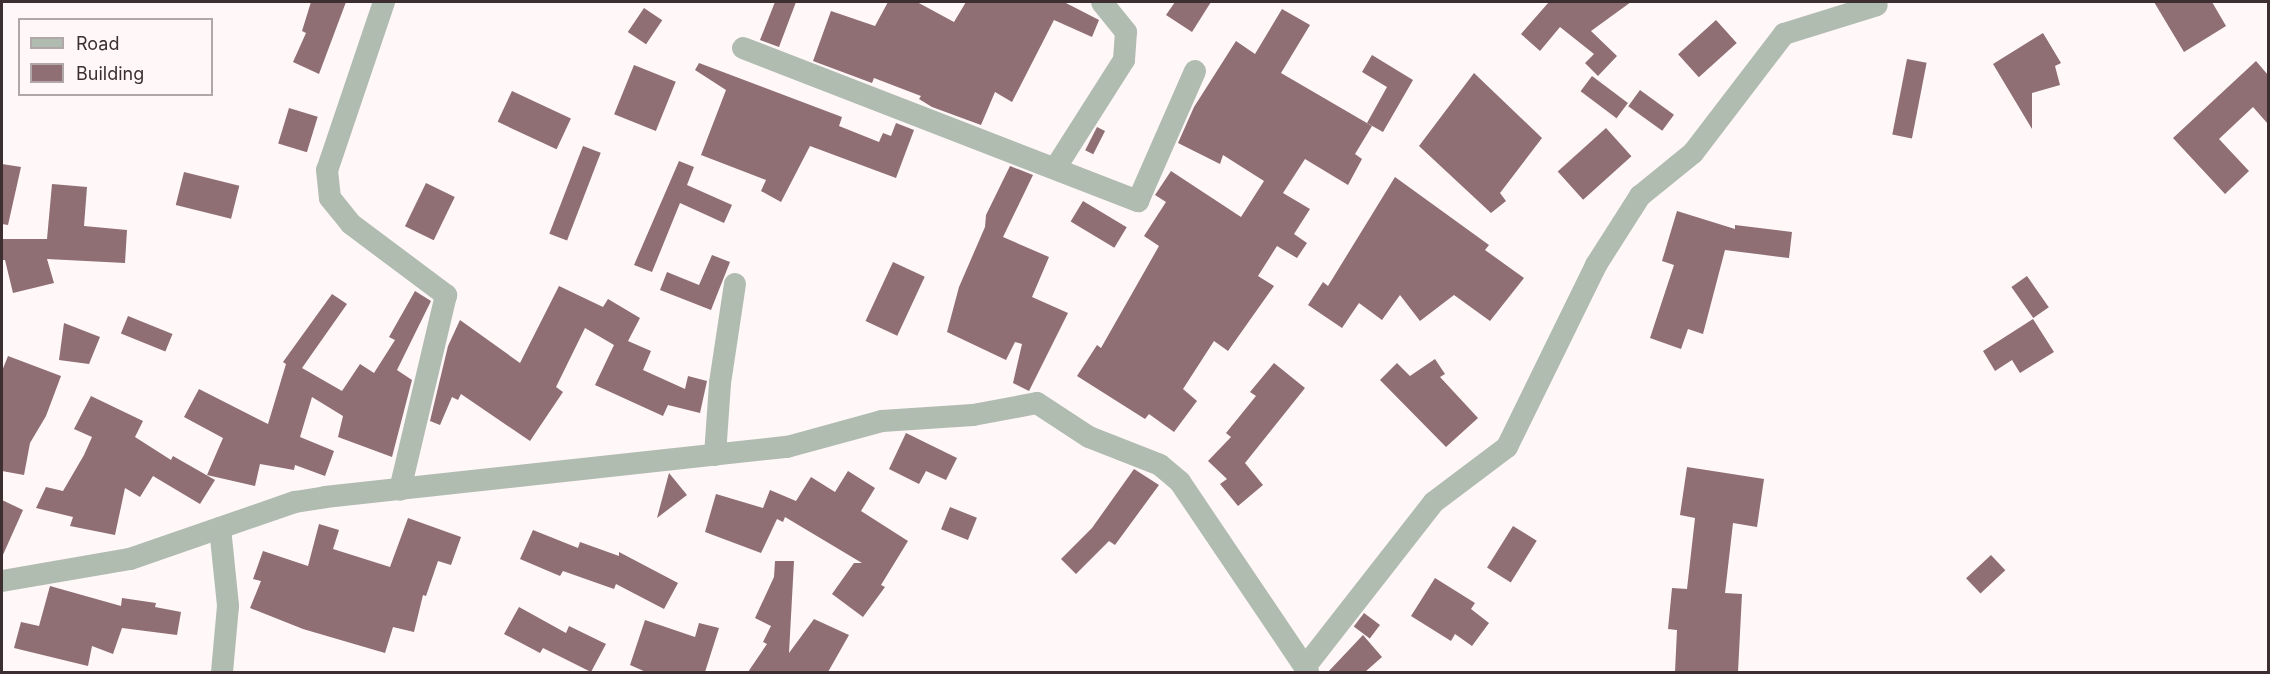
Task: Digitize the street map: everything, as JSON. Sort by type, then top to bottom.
[{"type":"street","points":[[384,2],[327,170],[330,198],[351,224],[446,294],[400,490]]},
{"type":"street","points":[[1056,167],[1124,60],[1126,32],[1102,2]]},
{"type":"street","points":[[2,581],[130,559],[295,502],[787,447],[882,421],[973,416],[1037,404],[1089,436],[1160,465],[1180,482],[1307,670],[1434,502],[1507,447],[1596,265],[1640,196],[1693,153],[1784,34],[1877,5]]},
{"type":"street","points":[[743,48],[1056,167],[1138,201],[1195,71]]},
{"type":"street","points":[[715,455],[720,383],[735,284]]},
{"type":"street","points":[[220,528],[228,606],[222,672]]},
{"type":"building","points":[[311,2],[346,2],[319,74],[293,62],[306,33],[302,31]]},
{"type":"building","points":[[775,2],[796,2],[779,47],[760,40]]},
{"type":"building","points":[[888,2],[917,2],[954,22],[966,2],[1064,2],[1099,20],[1092,37],[1054,20],[1012,102],[995,92],[981,125],[932,107],[919,99],[921,96],[874,78],[872,83],[813,61],[831,11],[875,26]]},
{"type":"building","points":[[1175,2],[1211,2],[1192,32],[1166,15]]},
{"type":"building","points":[[1549,2],[1631,2],[1591,31],[1617,56],[1598,76],[1585,63],[1594,54],[1560,27],[1540,51],[1521,34]]},
{"type":"building","points":[[2154,2],[2212,2],[2226,26],[2184,52]]},
{"type":"building","points":[[644,8],[662,20],[646,44],[628,32]]},
{"type":"building","points":[[1282,9],[1310,25],[1281,73],[1372,126],[1355,154],[1362,159],[1348,185],[1305,159],[1283,193],[1310,209],[1294,234],[1307,243],[1297,258],[1277,246],[1258,276],[1274,286],[1228,351],[1214,341],[1183,389],[1197,401],[1174,432],[1149,414],[1145,419],[1077,376],[1097,345],[1101,348],[1159,246],[1144,236],[1166,202],[1155,195],[1171,171],[1241,217],[1264,181],[1223,155],[1220,164],[1178,143],[1194,107],[1236,41],[1255,54]]},
{"type":"building","points":[[1716,20],[1737,43],[1699,77],[1678,54]]},
{"type":"building","points":[[2043,33],[2061,63],[2055,66],[2060,85],[2032,93],[2032,129],[1993,64]]},
{"type":"building","points":[[1372,55],[1413,80],[1383,132],[1367,123],[1387,87],[1362,72]]},
{"type":"building","points":[[1907,59],[1927,63],[1912,138],[1892,135]]},
{"type":"building","points":[[2256,61],[2268,75],[2268,124],[2253,107],[2219,139],[2249,171],[2225,194],[2173,138]]},
{"type":"building","points":[[699,63],[842,117],[839,126],[879,142],[883,133],[891,136],[896,123],[914,130],[896,178],[810,146],[781,202],[761,191],[766,180],[701,155],[726,90],[695,70]]},
{"type":"building","points":[[634,65],[676,82],[656,131],[614,114]]},
{"type":"building","points":[[1474,73],[1542,138],[1500,193],[1506,201],[1491,213],[1419,146]]},
{"type":"building","points":[[1592,76],[1628,103],[1617,118],[1581,91]]},
{"type":"building","points":[[1640,90],[1674,115],[1662,131],[1628,106]]},
{"type":"building","points":[[512,91],[571,118],[557,149],[498,122]]},
{"type":"building","points":[[289,108],[318,117],[307,152],[278,143]]},
{"type":"building","points":[[1097,127],[1105,131],[1093,154],[1085,150]]},
{"type":"building","points":[[1606,128],[1631,156],[1583,200],[1558,171]]},
{"type":"building","points":[[583,146],[601,153],[567,241],[549,234]]},
{"type":"building","points":[[679,161],[694,167],[687,185],[732,205],[724,223],[680,203],[652,272],[634,265]]},
{"type":"building","points":[[2,164],[21,167],[8,225],[2,224]]},
{"type":"building","points":[[1010,166],[1033,175],[1003,237],[1049,257],[1032,297],[1068,313],[1029,391],[1013,383],[1022,344],[1015,342],[1006,360],[947,332],[959,287],[985,227],[986,215]]},
{"type":"building","points":[[184,172],[239,186],[231,219],[176,205]]},
{"type":"building","points":[[1395,177],[1489,245],[1485,250],[1524,278],[1490,321],[1454,295],[1420,321],[1400,295],[1382,320],[1359,303],[1342,328],[1308,305],[1323,282],[1328,286]]},
{"type":"building","points":[[426,183],[455,197],[434,240],[405,226]]},
{"type":"building","points":[[52,184],[87,187],[84,226],[127,230],[125,263],[47,259],[54,283],[13,293],[5,260],[2,260],[2,239],[47,239]]},
{"type":"building","points":[[1083,201],[1127,227],[1114,248],[1071,222]]},
{"type":"building","points":[[1677,211],[1735,229],[1735,225],[1792,232],[1789,258],[1725,250],[1703,334],[1688,329],[1681,349],[1650,338],[1674,265],[1662,261]]},
{"type":"building","points":[[712,255],[730,262],[711,310],[660,290],[667,272],[699,285]]},
{"type":"building","points":[[893,262],[925,277],[897,336],[866,321]]},
{"type":"building","points":[[2027,276],[2049,307],[2033,318],[2011,287]]},
{"type":"building","points":[[559,286],[603,307],[608,299],[640,318],[628,341],[651,351],[643,370],[685,389],[688,376],[707,381],[700,413],[668,405],[663,416],[595,385],[614,345],[585,328],[556,387],[563,392],[530,441],[461,394],[458,400],[452,397],[440,425],[430,421],[448,346],[460,320],[520,363]]},
{"type":"building","points":[[415,291],[431,301],[397,370],[412,380],[392,457],[338,437],[343,416],[312,397],[300,437],[334,451],[325,476],[295,465],[294,470],[260,464],[255,486],[207,475],[223,438],[184,417],[199,389],[268,424],[286,364],[283,362],[332,294],[347,304],[302,368],[342,391],[360,364],[374,373],[395,340],[389,337]]},
{"type":"building","points":[[128,316],[173,334],[165,352],[121,334]]},
{"type":"building","points":[[2033,319],[2054,352],[2020,373],[2012,360],[1995,371],[1983,351]]},
{"type":"building","points":[[64,323],[100,337],[89,364],[59,360]]},
{"type":"building","points":[[8,356],[61,376],[46,416],[30,443],[24,475],[2,471],[2,371]]},
{"type":"building","points":[[1435,359],[1445,374],[1440,377],[1478,418],[1446,447],[1380,380],[1397,363],[1410,376]]},
{"type":"building","points":[[1274,363],[1305,388],[1245,463],[1263,485],[1238,506],[1220,484],[1227,479],[1208,461],[1231,437],[1226,433],[1256,396],[1250,392]]},
{"type":"building","points":[[91,396],[143,421],[135,437],[171,460],[173,456],[215,480],[200,504],[153,476],[140,497],[125,488],[115,535],[70,526],[73,517],[36,508],[46,487],[63,491],[84,455],[92,437],[74,429]]},
{"type":"building","points":[[906,433],[957,458],[946,480],[926,471],[919,484],[889,469]]},
{"type":"building","points":[[1687,467],[1764,479],[1757,527],[1733,523],[1725,593],[1742,594],[1738,672],[1675,672],[1677,630],[1668,629],[1672,588],[1687,589],[1695,518],[1680,515]]},
{"type":"building","points":[[1134,469],[1159,485],[1115,545],[1109,541],[1076,574],[1061,559],[1092,528]]},
{"type":"building","points":[[848,471],[875,488],[861,511],[908,541],[881,585],[885,587],[863,617],[832,594],[854,563],[862,563],[785,517],[783,522],[777,519],[761,553],[705,532],[716,494],[763,508],[770,490],[796,501],[811,477],[835,492]]},
{"type":"building","points":[[669,473],[687,495],[657,518]]},
{"type":"building","points":[[2,500],[23,510],[2,557]]},
{"type":"building","points":[[950,507],[977,518],[968,540],[941,529]]},
{"type":"building","points":[[408,518],[461,537],[451,565],[438,561],[426,596],[423,595],[414,632],[393,627],[385,653],[303,629],[250,608],[261,581],[253,579],[263,551],[308,566],[319,524],[339,530],[333,549],[390,567]]},
{"type":"building","points":[[1513,526],[1537,541],[1511,582],[1487,568]]},
{"type":"building","points":[[533,530],[578,548],[580,542],[619,556],[619,552],[678,583],[664,609],[616,584],[614,589],[563,571],[560,576],[520,559]]},
{"type":"building","points":[[1991,555],[2005,570],[1980,594],[1966,578]]},
{"type":"building","points":[[775,561],[794,561],[789,653],[814,619],[849,635],[828,672],[748,672],[767,644],[763,642],[771,626],[755,618],[774,577]]},
{"type":"building","points":[[1435,578],[1475,603],[1471,609],[1489,623],[1472,646],[1455,634],[1451,641],[1411,616]]},
{"type":"building","points":[[50,586],[121,606],[122,598],[156,603],[155,607],[181,612],[177,635],[122,628],[113,654],[92,646],[88,666],[14,648],[21,622],[39,626]]},
{"type":"building","points":[[519,607],[566,633],[569,626],[606,644],[591,672],[543,648],[540,653],[504,634]]},
{"type":"building","points":[[1364,613],[1380,625],[1370,639],[1354,627]]},
{"type":"building","points":[[645,620],[695,637],[699,623],[719,628],[705,672],[646,672],[630,665]]},
{"type":"building","points":[[1363,635],[1382,657],[1365,672],[1328,672]]}]
